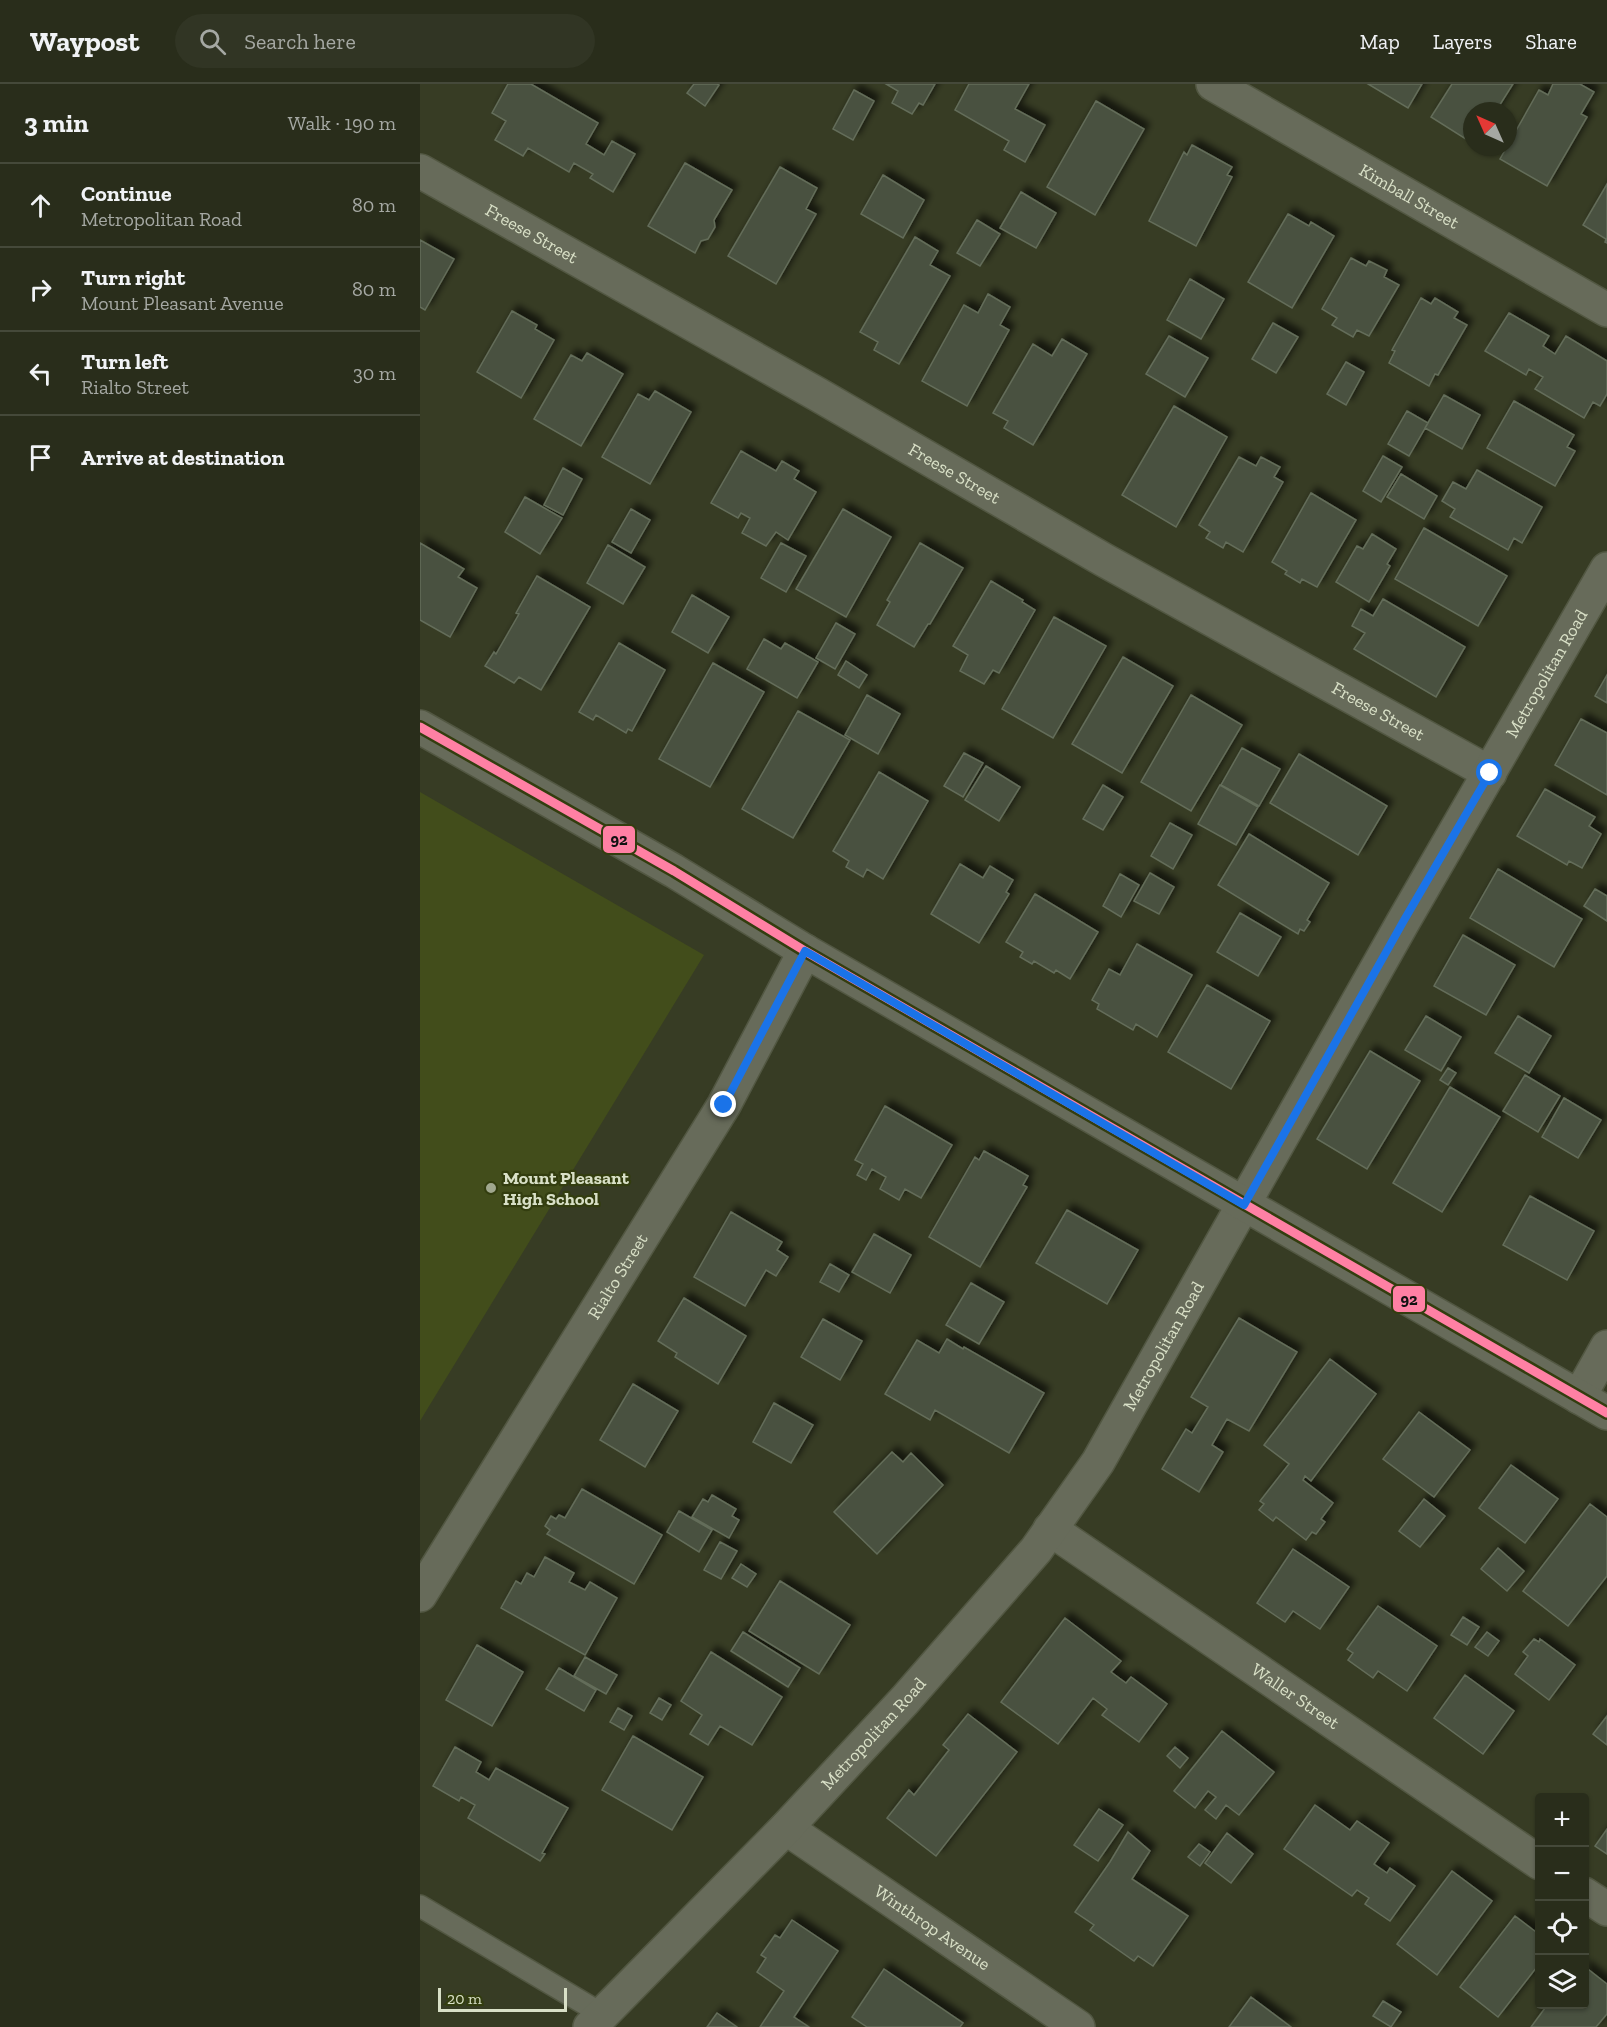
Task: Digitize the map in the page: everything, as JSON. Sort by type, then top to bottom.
[{"type":"street","name":"Kimball Street","points":[[1213,84],[1607,310]]},
{"type":"street","name":"Freese Street","points":[[420,171],[828,399],[1104,560],[1490,773]]},
{"type":"street","name":"Metropolitan Road","points":[[596,2021],[786,1828],[905,1700],[1036,1550],[1098,1462],[1403,922],[1607,569]]},
{"type":"street","points":[[420,727],[674,871],[805,951],[1607,1413]]},
{"type":"street","name":"Rialto Street","points":[[420,1595],[724,1105],[805,951]]},
{"type":"street","points":[[1579,1396],[1607,1347]]},
{"type":"street","name":"Waller Street","points":[[1050,1529],[1535,1860]]},
{"type":"street","name":"Winthrop Avenue","points":[[786,1828],[1078,2027]]},
{"type":"street","points":[[1589,1897],[1607,1909]]},
{"type":"lane","points":[[420,1906],[596,2021]]},
{"type":"shaded area","name":"Mount Pleasant High School","points":[[420,792],[704,955],[420,1421]]},
{"type":"building","points":[[508,84],[531,84],[598,123],[586,144],[604,155],[612,141],[635,154],[613,192],[590,178],[593,174],[574,163],[569,172],[528,148],[523,156],[495,140],[506,121],[492,113]]},
{"type":"building","points":[[694,84],[719,85],[705,106],[687,93]]},
{"type":"building","points":[[886,84],[935,84],[923,105],[919,103],[912,114],[892,103],[898,91]]},
{"type":"building","points":[[969,84],[1029,84],[1015,109],[1045,125],[1025,162],[1004,150],[1009,141],[955,110]]},
{"type":"building","points":[[1368,84],[1422,84],[1408,108]]},
{"type":"building","points":[[1452,84],[1513,84],[1502,102],[1463,102],[1463,137],[1431,117]]},
{"type":"building","points":[[1553,84],[1580,84],[1594,92],[1581,114],[1587,117],[1547,186],[1500,159],[1502,156],[1517,156],[1517,129],[1539,90],[1548,95]]},
{"type":"building","points":[[854,90],[874,101],[853,140],[833,129]]},
{"type":"building","points":[[1096,101],[1144,129],[1095,215],[1047,187]]},
{"type":"building","points":[[1192,145],[1232,167],[1227,175],[1232,177],[1196,246],[1149,221],[1184,152],[1187,155]]},
{"type":"building","points":[[685,163],[732,190],[714,220],[715,227],[708,239],[701,241],[695,253],[648,226]]},
{"type":"building","points":[[780,167],[817,188],[806,209],[816,214],[776,284],[728,256]]},
{"type":"building","points":[[883,175],[924,200],[903,238],[861,214]]},
{"type":"building","points":[[1607,184],[1607,243],[1606,239],[1583,225]]},
{"type":"building","points":[[1021,192],[1056,213],[1036,248],[1000,228]]},
{"type":"building","points":[[1288,214],[1309,226],[1311,222],[1334,236],[1292,308],[1248,282]]},
{"type":"building","points":[[977,220],[1000,234],[980,266],[957,253]]},
{"type":"building","points":[[915,237],[938,251],[930,265],[950,276],[899,364],[874,350],[878,342],[860,332]]},
{"type":"building","points":[[420,240],[454,259],[425,310],[420,307]]},
{"type":"building","points":[[1351,258],[1366,266],[1369,261],[1387,270],[1384,277],[1399,285],[1369,336],[1357,330],[1353,337],[1332,325],[1337,318],[1322,309]]},
{"type":"building","points":[[1190,279],[1224,299],[1201,339],[1167,320]]},
{"type":"building","points":[[988,294],[1010,307],[1000,325],[1009,330],[967,406],[922,381],[964,305],[978,313]]},
{"type":"building","points":[[1421,298],[1431,304],[1435,298],[1458,312],[1454,318],[1467,325],[1438,375],[1435,374],[1429,386],[1389,363],[1395,351],[1392,350]]},
{"type":"building","points":[[512,311],[537,325],[535,329],[554,340],[521,398],[477,372]]},
{"type":"building","points":[[1509,313],[1549,336],[1543,346],[1555,354],[1566,336],[1607,361],[1607,394],[1600,406],[1593,402],[1584,418],[1535,389],[1543,377],[1529,369],[1526,375],[1485,351]]},
{"type":"building","points":[[1273,323],[1298,337],[1276,373],[1252,359]]},
{"type":"building","points":[[1169,336],[1208,358],[1185,397],[1146,374]]},
{"type":"building","points":[[1062,339],[1087,354],[1033,445],[1004,428],[1008,421],[993,413],[1033,344],[1052,356]]},
{"type":"building","points":[[587,353],[623,374],[581,446],[534,419],[571,355],[582,361]]},
{"type":"building","points":[[1346,362],[1364,372],[1346,405],[1327,394]]},
{"type":"building","points":[[655,391],[691,412],[650,484],[602,457],[638,394],[649,400]]},
{"type":"building","points":[[1444,395],[1480,415],[1462,449],[1425,428]]},
{"type":"building","points":[[1514,401],[1574,435],[1567,447],[1575,451],[1555,486],[1487,448]]},
{"type":"building","points":[[1174,406],[1227,437],[1176,527],[1122,495]]},
{"type":"building","points":[[1407,411],[1428,423],[1409,456],[1388,444]]},
{"type":"building","points":[[741,451],[776,471],[782,461],[799,471],[794,479],[816,492],[788,540],[776,532],[766,546],[742,533],[750,518],[741,513],[738,518],[711,503]]},
{"type":"building","points":[[1383,456],[1402,467],[1381,502],[1363,491]]},
{"type":"building","points":[[1239,457],[1256,466],[1261,457],[1280,467],[1274,477],[1283,482],[1243,552],[1226,542],[1223,548],[1206,538],[1210,532],[1199,525]]},
{"type":"building","points":[[563,468],[582,479],[563,515],[544,505]]},
{"type":"building","points":[[1477,470],[1542,507],[1522,543],[1514,538],[1508,550],[1450,517],[1455,509],[1442,501],[1453,482],[1466,489]]},
{"type":"building","points":[[1401,474],[1437,496],[1424,519],[1387,497]]},
{"type":"building","points":[[1311,493],[1356,520],[1317,587],[1302,579],[1300,583],[1285,574],[1287,571],[1272,562]]},
{"type":"building","points":[[525,497],[562,518],[540,554],[505,532]]},
{"type":"building","points":[[631,509],[650,520],[631,553],[612,542]]},
{"type":"building","points":[[843,509],[891,537],[846,617],[796,589]]},
{"type":"building","points":[[1424,528],[1507,576],[1478,626],[1395,579]]},
{"type":"building","points":[[1372,534],[1396,549],[1387,564],[1390,566],[1369,602],[1336,582],[1357,546],[1363,549]]},
{"type":"building","points":[[420,543],[464,569],[458,577],[477,588],[450,637],[420,620]]},
{"type":"building","points":[[781,543],[806,556],[786,592],[761,578]]},
{"type":"building","points":[[920,543],[963,568],[914,647],[877,625],[890,602],[887,600]]},
{"type":"building","points":[[608,545],[645,567],[623,604],[587,583]]},
{"type":"building","points":[[537,576],[590,607],[541,690],[519,677],[514,683],[485,666],[494,652],[496,654]]},
{"type":"building","points":[[991,581],[1035,610],[999,673],[993,670],[984,684],[960,671],[968,655],[953,646]]},
{"type":"building","points":[[692,595],[729,617],[708,653],[672,632]]},
{"type":"building","points":[[1383,599],[1465,647],[1436,697],[1354,649],[1365,633],[1352,626],[1361,609],[1373,616]]},
{"type":"building","points":[[1054,617],[1106,646],[1053,738],[1002,709]]},
{"type":"building","points":[[836,623],[855,634],[835,669],[816,658]]},
{"type":"building","points":[[764,639],[781,649],[785,643],[818,662],[797,698],[747,669]]},
{"type":"building","points":[[619,643],[665,670],[632,731],[628,729],[626,733],[596,715],[593,720],[579,712]]},
{"type":"building","points":[[1123,657],[1173,686],[1122,773],[1072,744]]},
{"type":"building","points":[[846,661],[867,675],[859,688],[838,675]]},
{"type":"building","points":[[713,663],[764,692],[710,787],[659,759]]},
{"type":"building","points":[[1607,675],[1607,703],[1595,696]]},
{"type":"building","points":[[867,695],[900,714],[878,754],[845,735]]},
{"type":"building","points":[[1191,695],[1242,725],[1191,811],[1141,782]]},
{"type":"building","points":[[798,711],[850,740],[793,838],[742,809]]},
{"type":"building","points":[[1581,719],[1607,733],[1607,795],[1555,765]]},
{"type":"building","points":[[1242,748],[1280,769],[1259,806],[1221,785]]},
{"type":"building","points":[[964,753],[983,763],[963,797],[944,786]]},
{"type":"building","points":[[1299,754],[1387,806],[1358,855],[1270,803]]},
{"type":"building","points":[[986,766],[1020,787],[999,821],[965,800]]},
{"type":"building","points":[[879,772],[928,801],[883,879],[867,869],[863,877],[846,867],[849,861],[833,851]]},
{"type":"building","points":[[1103,785],[1123,797],[1103,830],[1083,819]]},
{"type":"building","points":[[1220,785],[1258,807],[1236,845],[1198,824]]},
{"type":"building","points":[[1545,789],[1595,817],[1589,826],[1601,834],[1582,868],[1569,861],[1567,865],[1517,836]]},
{"type":"building","points":[[1170,823],[1192,835],[1173,869],[1151,856]]},
{"type":"building","points":[[1249,834],[1329,883],[1307,920],[1310,922],[1304,931],[1300,929],[1298,934],[1218,885]]},
{"type":"building","points":[[960,864],[983,878],[990,866],[1013,880],[1006,892],[1009,894],[979,943],[931,914]]},
{"type":"building","points":[[1498,869],[1582,919],[1554,967],[1470,918]]},
{"type":"building","points":[[1150,873],[1174,887],[1159,914],[1134,901]]},
{"type":"building","points":[[1120,874],[1139,885],[1121,917],[1103,906]]},
{"type":"building","points":[[1595,889],[1607,896],[1607,921],[1584,906]]},
{"type":"building","points":[[1035,894],[1098,932],[1070,979],[1034,961],[1032,964],[1020,957],[1023,952],[1006,942]]},
{"type":"building","points":[[1240,913],[1281,937],[1258,976],[1217,952]]},
{"type":"building","points":[[1463,935],[1515,965],[1486,1015],[1434,986]]},
{"type":"building","points":[[1137,944],[1192,975],[1157,1037],[1136,1024],[1133,1030],[1097,1009],[1099,1004],[1092,1000],[1109,969],[1120,975]]},
{"type":"building","points":[[1207,985],[1270,1021],[1231,1089],[1168,1052]]},
{"type":"building","points":[[1426,1016],[1461,1037],[1441,1071],[1405,1050]]},
{"type":"building","points":[[1518,1016],[1551,1036],[1529,1073],[1495,1053]]},
{"type":"building","points":[[1370,1051],[1420,1081],[1367,1169],[1317,1139]]},
{"type":"building","points":[[1448,1068],[1456,1073],[1448,1085],[1440,1080]]},
{"type":"building","points":[[1525,1075],[1560,1096],[1538,1132],[1503,1111]]},
{"type":"building","points":[[1450,1087],[1500,1117],[1442,1212],[1393,1183]]},
{"type":"building","points":[[1564,1098],[1601,1120],[1578,1158],[1542,1137]]},
{"type":"building","points":[[885,1106],[952,1145],[921,1198],[905,1189],[899,1200],[880,1189],[886,1177],[872,1169],[866,1180],[857,1175],[863,1164],[855,1160]]},
{"type":"building","points":[[984,1151],[1028,1176],[1023,1185],[1027,1187],[980,1267],[929,1237],[975,1157],[979,1160]]},
{"type":"building","points":[[1530,1196],[1594,1231],[1567,1280],[1503,1245]]},
{"type":"building","points":[[1067,1210],[1138,1250],[1107,1304],[1036,1263]]},
{"type":"building","points":[[731,1212],[782,1242],[777,1250],[788,1257],[776,1276],[766,1270],[745,1306],[694,1277]]},
{"type":"building","points":[[874,1234],[911,1255],[890,1293],[852,1272]]},
{"type":"building","points":[[830,1264],[849,1275],[839,1292],[820,1282]]},
{"type":"building","points":[[971,1283],[1004,1302],[979,1344],[946,1325]]},
{"type":"building","points":[[684,1298],[746,1336],[718,1384],[675,1357],[677,1353],[658,1341]]},
{"type":"building","points":[[1239,1318],[1297,1352],[1249,1431],[1227,1419],[1212,1445],[1223,1452],[1199,1492],[1162,1469],[1186,1429],[1192,1433],[1208,1407],[1191,1397]]},
{"type":"building","points":[[823,1319],[862,1341],[840,1380],[801,1357]]},
{"type":"building","points":[[947,1339],[1044,1393],[1009,1453],[935,1410],[930,1420],[885,1394],[917,1340],[939,1353]]},
{"type":"building","points":[[1330,1359],[1376,1394],[1311,1481],[1305,1476],[1303,1480],[1333,1503],[1321,1519],[1325,1522],[1316,1534],[1312,1532],[1306,1540],[1276,1517],[1273,1521],[1259,1510],[1264,1504],[1260,1501],[1289,1464],[1264,1445]]},
{"type":"building","points":[[633,1384],[678,1411],[645,1467],[600,1440]]},
{"type":"building","points":[[774,1403],[813,1425],[791,1463],[753,1442]]},
{"type":"building","points":[[1419,1412],[1470,1450],[1434,1497],[1383,1459]]},
{"type":"building","points":[[892,1452],[903,1462],[911,1453],[943,1485],[877,1554],[834,1512]]},
{"type":"building","points":[[1511,1465],[1558,1499],[1525,1543],[1479,1508]]},
{"type":"building","points":[[582,1489],[662,1535],[634,1584],[547,1534],[550,1530],[545,1526],[551,1516],[556,1519],[559,1515],[565,1518]]},
{"type":"building","points":[[712,1495],[736,1509],[732,1516],[739,1520],[729,1538],[692,1517],[703,1499],[708,1502]]},
{"type":"building","points":[[1424,1499],[1445,1516],[1420,1547],[1399,1531]]},
{"type":"building","points":[[1590,1504],[1607,1517],[1607,1576],[1568,1626],[1523,1591]]},
{"type":"building","points":[[679,1511],[712,1530],[699,1552],[667,1532]]},
{"type":"building","points":[[720,1542],[737,1551],[721,1579],[704,1570]]},
{"type":"building","points":[[1498,1548],[1524,1571],[1507,1591],[1481,1569]]},
{"type":"building","points":[[1293,1549],[1349,1587],[1320,1629],[1293,1611],[1285,1622],[1257,1603]]},
{"type":"building","points":[[545,1557],[574,1573],[569,1582],[585,1590],[590,1582],[617,1598],[585,1655],[501,1608],[516,1581],[521,1584],[527,1573],[534,1577]]},
{"type":"building","points":[[741,1564],[756,1574],[747,1587],[732,1578]]},
{"type":"building","points":[[780,1581],[850,1625],[819,1674],[749,1631]]},
{"type":"building","points":[[1378,1606],[1437,1646],[1407,1691],[1378,1671],[1373,1678],[1348,1660],[1353,1653],[1347,1649]]},
{"type":"building","points":[[1463,1617],[1479,1627],[1467,1645],[1451,1635]]},
{"type":"building","points":[[1065,1618],[1121,1661],[1111,1672],[1126,1683],[1131,1677],[1167,1704],[1139,1742],[1102,1715],[1107,1709],[1093,1698],[1058,1744],[1001,1702]]},
{"type":"building","points":[[743,1632],[800,1668],[788,1687],[731,1651]]},
{"type":"building","points":[[1487,1632],[1499,1641],[1488,1656],[1475,1647]]},
{"type":"building","points":[[1534,1639],[1539,1642],[1540,1639],[1575,1665],[1549,1700],[1515,1674],[1528,1656],[1523,1652]]},
{"type":"building","points":[[477,1645],[523,1672],[492,1726],[446,1700]]},
{"type":"building","points":[[711,1652],[782,1697],[752,1745],[720,1726],[708,1745],[690,1734],[702,1715],[681,1701]]},
{"type":"building","points":[[585,1657],[617,1675],[606,1694],[574,1676]]},
{"type":"building","points":[[559,1668],[596,1690],[584,1711],[546,1689]]},
{"type":"building","points":[[1465,1675],[1514,1711],[1483,1754],[1434,1718]]},
{"type":"building","points":[[659,1698],[671,1705],[662,1720],[650,1713]]},
{"type":"building","points":[[618,1708],[632,1716],[624,1730],[610,1722]]},
{"type":"building","points":[[968,1714],[1017,1752],[936,1856],[887,1818],[909,1790],[914,1795],[949,1750],[943,1745]]},
{"type":"building","points":[[1607,1716],[1607,1745],[1593,1734]]},
{"type":"building","points":[[1222,1731],[1274,1772],[1239,1815],[1226,1805],[1216,1819],[1205,1810],[1216,1797],[1208,1791],[1195,1808],[1174,1791]]},
{"type":"building","points":[[633,1736],[703,1777],[672,1830],[602,1790]]},
{"type":"building","points":[[455,1747],[481,1762],[476,1772],[489,1780],[496,1768],[568,1808],[542,1853],[545,1854],[540,1861],[468,1818],[475,1805],[461,1797],[459,1801],[433,1786]]},
{"type":"building","points":[[1175,1747],[1188,1758],[1180,1768],[1167,1756]]},
{"type":"building","points":[[1315,1805],[1350,1830],[1357,1821],[1389,1843],[1374,1864],[1387,1873],[1390,1868],[1415,1886],[1390,1921],[1365,1904],[1369,1898],[1357,1890],[1352,1896],[1284,1849]]},
{"type":"building","points":[[1099,1809],[1123,1825],[1098,1861],[1074,1845]]},
{"type":"building","points":[[1607,1829],[1607,1854],[1595,1846]]},
{"type":"building","points":[[1128,1832],[1150,1851],[1132,1879],[1188,1916],[1153,1966],[1138,1956],[1134,1961],[1090,1930],[1094,1925],[1075,1912]]},
{"type":"building","points":[[1227,1833],[1253,1854],[1231,1883],[1205,1863]]},
{"type":"building","points":[[1199,1844],[1210,1852],[1200,1866],[1188,1857]]},
{"type":"building","points":[[1452,1871],[1492,1901],[1437,1975],[1397,1944]]},
{"type":"building","points":[[1515,1916],[1535,1931],[1535,1969],[1498,2017],[1460,1987]]},
{"type":"building","points":[[792,1920],[838,1951],[794,2017],[809,2027],[760,2027],[784,1991],[757,1972],[766,1958],[761,1955],[775,1935],[780,1938]]},
{"type":"building","points":[[884,1969],[963,2023],[960,2027],[867,2027],[852,2017]]},
{"type":"building","points":[[1589,1970],[1607,1984],[1607,2014],[1596,2027],[1531,2027],[1544,2009],[1589,2009]]},
{"type":"building","points":[[1251,1997],[1291,2027],[1229,2027]]},
{"type":"building","points":[[1383,2001],[1401,2012],[1391,2027],[1373,2016]]},
{"type":"building","points":[[717,2013],[737,2027],[707,2027]]},
{"type":"transit line","name":"92","points":[[420,727],[674,871],[805,951],[1607,1413]]},
{"type":"place","name":"Mount Pleasant High School","points":[[491,1188]]},
{"type":"route","points":[[724,1105],[805,951],[1244,1205],[1403,922],[1490,773]]}]
